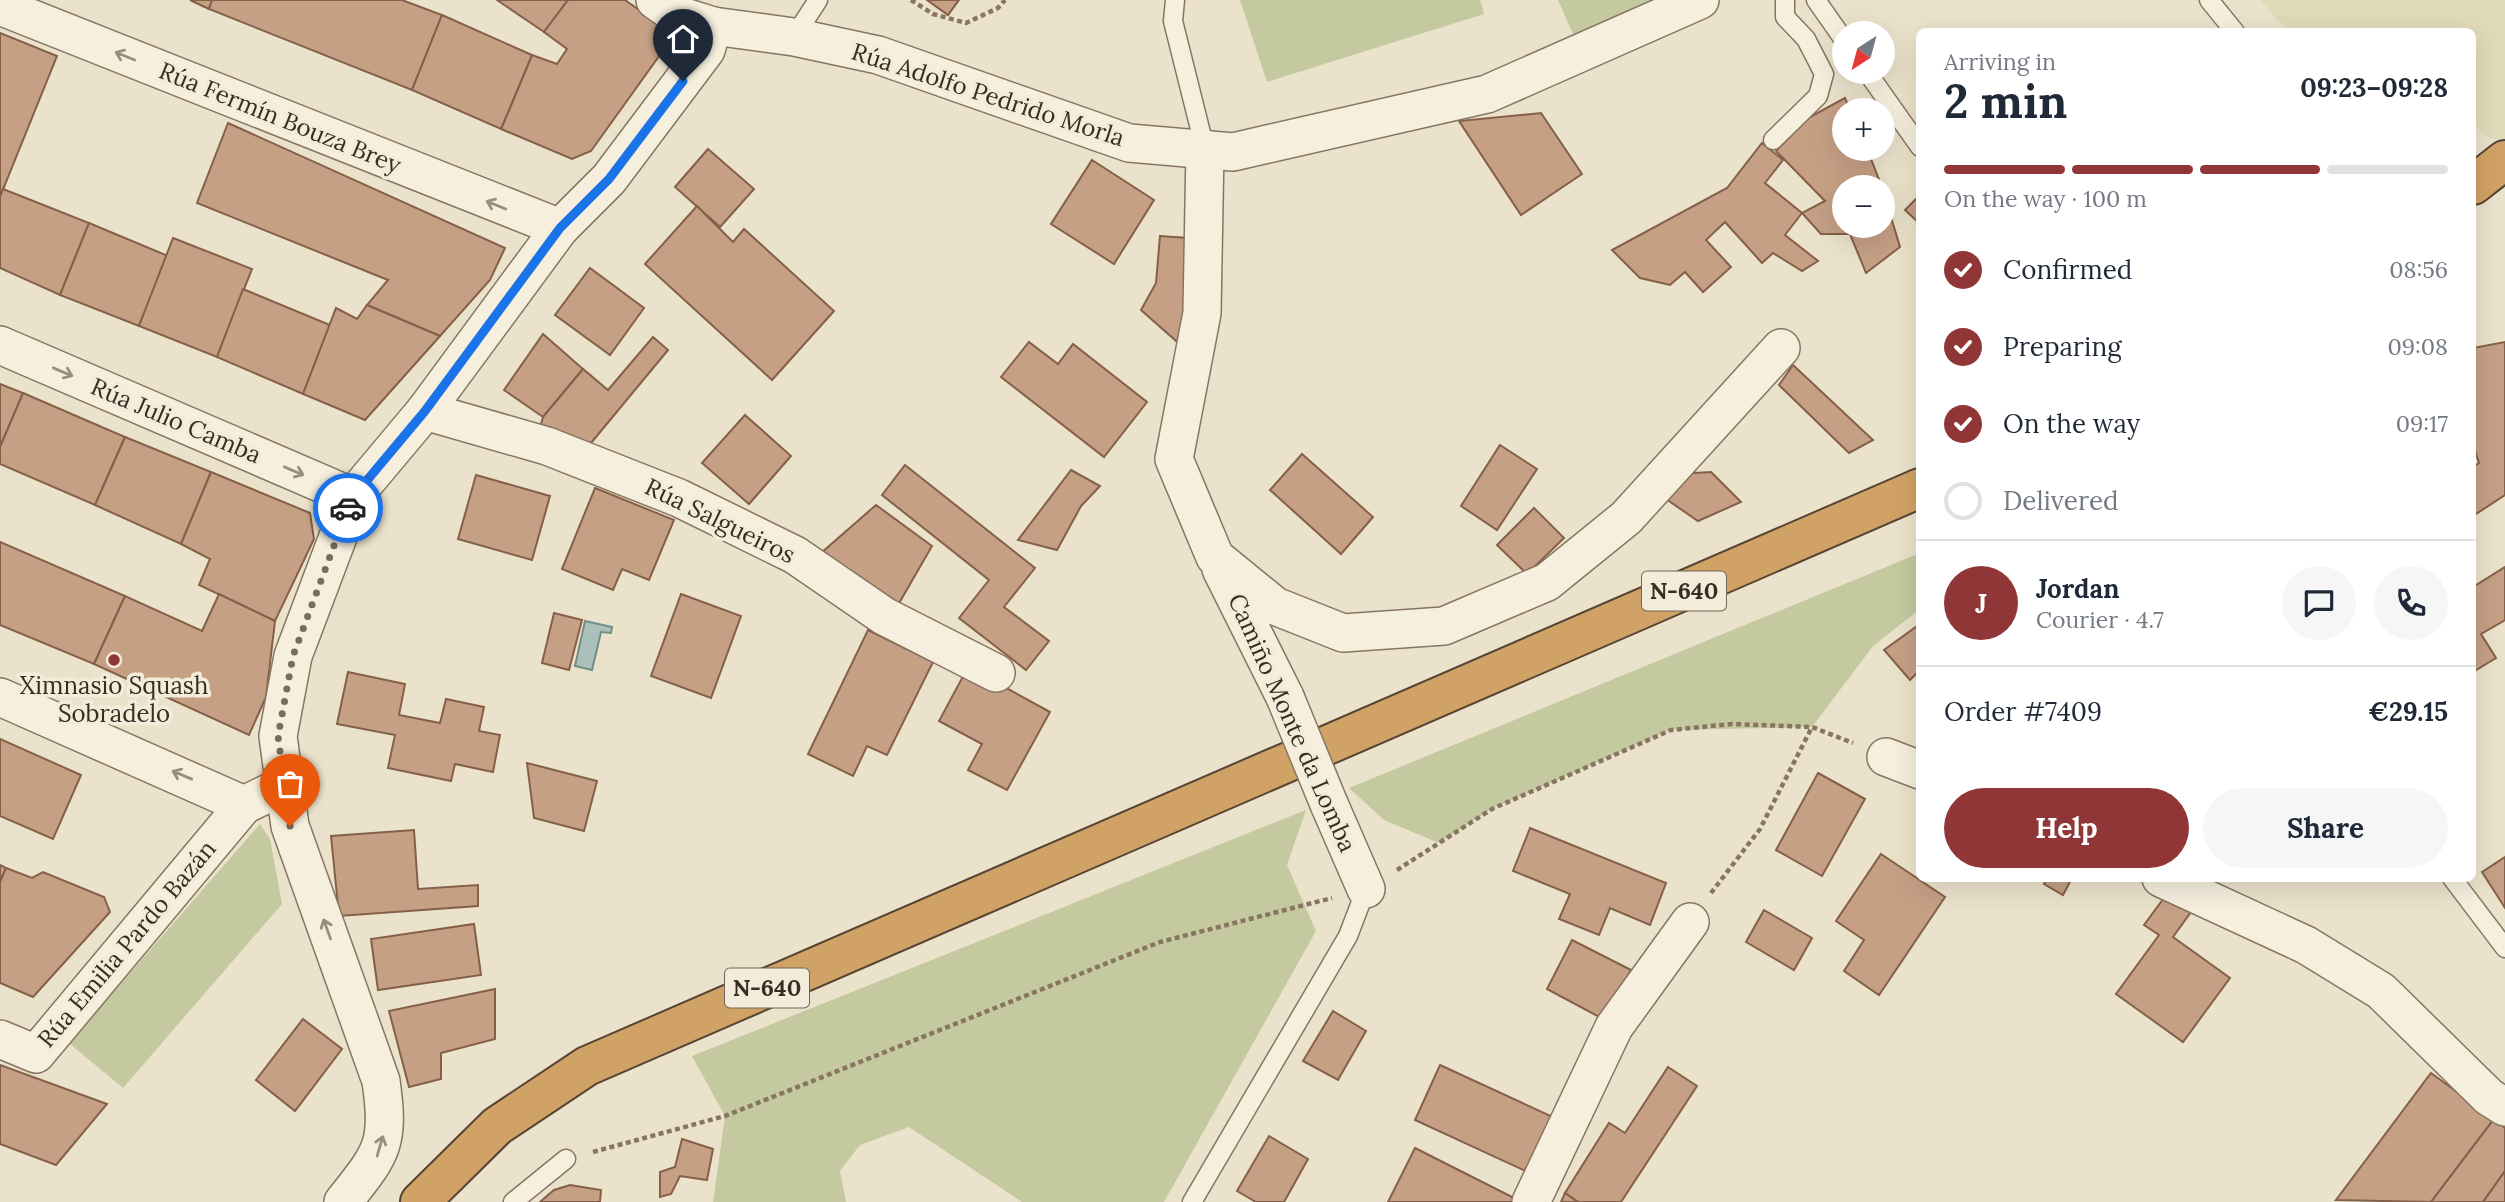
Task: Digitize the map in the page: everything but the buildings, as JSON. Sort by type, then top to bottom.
[{"type":"highway","points":[[2476,183],[2505,160]]},
{"type":"highway","name":"N-640","points":[[420,1202],[496,1126],[587,1066],[1916,490]]},
{"type":"street","name":"Rúa Adolfo Pedrido Morla","points":[[655,0],[675,14],[713,26],[794,37],[878,55],[1129,143],[1233,152],[1487,94],[1700,0]]},
{"type":"street","name":"Rúa Fermín Bouza Brey","points":[[0,6],[560,228]]},
{"type":"street","points":[[343,1202],[376,1160],[387,1122],[381,1081],[290,826],[278,736],[293,656],[353,497],[425,411],[560,228],[609,179],[706,50],[713,26]]},
{"type":"street","name":"Camiño Monte da Lomba","points":[[1205,149],[1202,313],[1174,459],[1215,557],[1285,697],[1366,889]]},
{"type":"street","name":"Rúa Julio Camba","points":[[0,345],[353,497]]},
{"type":"street","name":"Camiño Monte da Lomba","points":[[1215,557],[1275,606],[1343,633],[1444,626],[1547,582],[1626,518],[1781,348]]},
{"type":"street","name":"Rúa Salgueiros","points":[[425,411],[547,446],[679,498],[795,555],[884,616],[996,673]]},
{"type":"street","points":[[0,697],[244,805],[283,786]]},
{"type":"street","points":[[1886,757],[1916,768]]},
{"type":"street","name":"Rúa Emilia Pardo Bazán","points":[[0,1039],[36,1054],[244,805]]},
{"type":"street","points":[[2170,882],[2306,945],[2381,991],[2489,1097],[2505,1107]]},
{"type":"street","points":[[1531,1202],[1614,1027],[1690,922]]},
{"type":"lane","points":[[794,37],[818,0]]},
{"type":"lane","points":[[1175,0],[1173,21],[1205,149]]},
{"type":"lane","points":[[1773,140],[1818,96],[1824,74],[1806,39],[1785,17],[1785,0]]},
{"type":"lane","points":[[1816,0],[1832,23]]},
{"type":"lane","points":[[2210,0],[2232,28]]},
{"type":"lane","points":[[1875,84],[1916,141]]},
{"type":"lane","points":[[2455,882],[2505,948]]},
{"type":"lane","points":[[1192,1202],[1348,936],[1366,889]]},
{"type":"lane","points":[[513,1202],[566,1159]]},
{"type":"path","points":[[911,0],[933,14],[966,23],[998,8],[1004,0]]},
{"type":"path","points":[[566,1159],[725,1116],[1160,942],[1366,889],[1492,809],[1671,730],[1732,724],[1812,726],[1886,757]]},
{"type":"path","points":[[1690,922],[1760,829],[1812,726]]},
{"type":"shaded area","points":[[2260,0],[2505,0],[2505,142],[2488,137],[2476,127],[2476,28],[2285,28]]},
{"type":"green space","points":[[1240,0],[1480,0],[1484,14],[1267,82]]},
{"type":"green space","points":[[1558,0],[1691,0],[1574,36]]},
{"type":"green space","points":[[1916,555],[1916,612],[1873,646],[1812,727],[1671,730],[1492,809],[1439,843],[1384,820],[1349,788]]},
{"type":"green space","points":[[1306,810],[1287,865],[1316,931],[1164,1202],[1022,1202],[909,1127],[860,1145],[840,1171],[846,1202],[713,1202],[725,1116],[692,1056]]},
{"type":"green space","points":[[260,824],[270,839],[282,904],[123,1088],[69,1043]]},
{"type":"water","points":[[585,621],[612,627],[611,633],[601,632],[592,670],[575,666]]},
{"type":"way so far","points":[[290,826],[278,736],[293,656],[348,508]]},
{"type":"place","name":"Ximnasio Squash Sobradelo","points":[[114,660]]},
{"type":"route","points":[[348,508],[353,497],[425,411],[560,228],[609,179],[683,81]]}]
